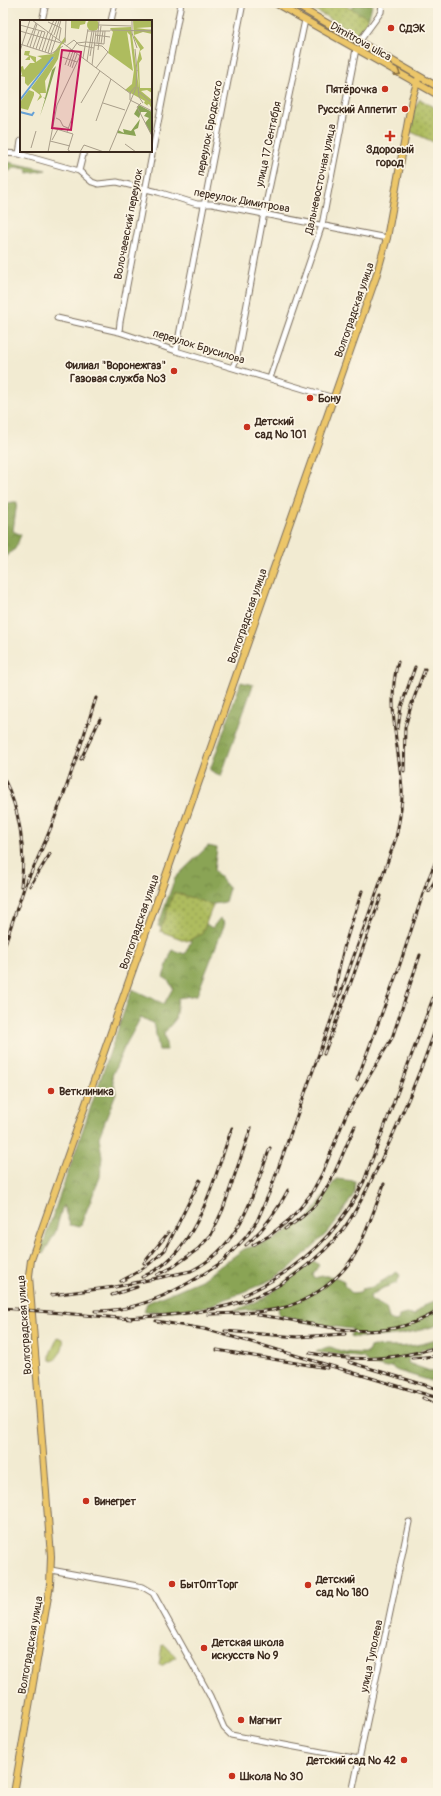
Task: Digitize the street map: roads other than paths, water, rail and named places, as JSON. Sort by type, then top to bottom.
[{"type":"main road","name":"Dimitrova ulica","points":[[275,3],[438,95]]},
{"type":"main road","name":"Dimitrova ulica","points":[[292,3],[438,87]]},
{"type":"main road","name":"Волгоградская улица","points":[[14,1793],[50,1585],[51,1570],[51,1549],[29,1276],[31,1260],[314,450],[334,398],[376,277],[387,238],[416,82],[419,76]]},
{"type":"street","points":[[42,20],[46,3]]},
{"type":"street","points":[[111,20],[115,3]]},
{"type":"street","name":"Волочаевский переулок","points":[[119,332],[182,3]]},
{"type":"street","name":"переулок Бродского","points":[[176,351],[243,3]]},
{"type":"street","points":[[359,42],[381,12],[382,3]]},
{"type":"street","name":"улица 17 Сентября","points":[[233,367],[305,20]]},
{"type":"street","name":"Дальневосточная улица","points":[[270,378],[322,225],[356,49]]},
{"type":"street","points":[[19,154],[20,148]]},
{"type":"street","points":[[79,171],[84,152]]},
{"type":"street","name":"переулок Димитрова","points":[[3,153],[19,154],[79,171],[92,182],[98,184],[116,182],[197,204],[212,204],[264,213],[387,238]]},
{"type":"street","name":"переулок Брусилова","points":[[57,318],[119,332],[176,351],[334,398]]},
{"type":"street","name":"улица Туполева","points":[[352,1793],[409,1522]]},
{"type":"street","points":[[51,1570],[143,1587],[153,1593],[210,1696],[224,1728],[231,1735],[359,1759]]},
{"type":"railway","points":[[221,1263],[246,1237],[257,1221],[270,1191],[396,838],[402,801],[393,710],[393,694],[398,662]]},
{"type":"railway","points":[[398,728],[401,707],[415,667]]},
{"type":"railway","points":[[404,771],[405,727],[425,669]]},
{"type":"railway","points":[[27,881],[56,814],[96,698]]},
{"type":"railway","points":[[81,759],[100,719]]},
{"type":"railway","points":[[3,777],[14,802],[20,830],[23,858],[21,886]]},
{"type":"railway","points":[[30,886],[50,854]]},
{"type":"railway","points":[[357,1080],[398,970],[427,882],[438,856]]},
{"type":"railway","points":[[429,891],[438,875]]},
{"type":"railway","points":[[18,906],[28,876]]},
{"type":"railway","points":[[335,996],[342,956],[362,891]]},
{"type":"railway","points":[[324,1054],[381,896]]},
{"type":"railway","points":[[3,950],[19,902]]},
{"type":"railway","points":[[253,1245],[269,1236],[289,1220],[311,1194],[322,1174],[346,1115],[392,1038],[420,955]]},
{"type":"railway","points":[[244,1295],[282,1275],[299,1262],[329,1234],[354,1200],[364,1181],[438,985]]},
{"type":"railway","points":[[126,1318],[160,1316],[209,1310],[241,1302],[280,1285],[303,1269],[324,1251],[351,1218],[377,1169],[394,1133],[438,1023]]},
{"type":"railway","points":[[285,1229],[297,1221],[316,1204],[333,1177],[355,1126]]},
{"type":"railway","points":[[142,1277],[163,1265],[177,1252],[188,1237],[206,1202],[232,1128]]},
{"type":"railway","points":[[157,1275],[173,1267],[198,1249],[211,1235],[223,1209],[251,1128]]},
{"type":"railway","points":[[51,1295],[115,1287],[191,1271],[208,1261],[222,1248],[233,1234],[242,1218],[250,1202],[270,1148]]},
{"type":"railway","points":[[121,1281],[133,1275],[165,1250],[200,1180]]},
{"type":"railway","points":[[208,1314],[269,1311],[301,1301],[324,1288],[344,1270],[352,1260],[369,1225],[384,1184]]},
{"type":"railway","points":[[246,1245],[270,1220],[288,1190]]},
{"type":"railway","points":[[144,1263],[168,1233]]},
{"type":"railway","points":[[95,1311],[130,1307],[163,1296],[180,1288],[225,1260]]},
{"type":"railway","points":[[112,1295],[137,1287]]},
{"type":"railway","points":[[3,1308],[131,1319]]},
{"type":"railway","points":[[257,1315],[348,1330],[370,1331],[392,1329],[414,1322],[438,1311]]},
{"type":"railway","points":[[156,1321],[204,1329],[438,1398]]},
{"type":"railway","points":[[225,1331],[297,1337],[345,1334]]},
{"type":"railway","points":[[310,1353],[343,1358],[375,1358],[406,1355],[438,1347]]},
{"type":"railway","points":[[217,1350],[327,1368]]},
{"type":"railway","points":[[412,1358],[438,1356]]},
{"type":"railway","points":[[349,1362],[438,1389]]},
{"type":"railway","points":[[423,1398],[438,1405]]},
{"type":"place","name":"СДЭК","points":[[391,28]]},
{"type":"place","name":"Пятёрочка","points":[[385,89]]},
{"type":"place","name":"Русский Аппетит","points":[[405,109]]},
{"type":"place","name":"Здоровый город","points":[[390,136]]},
{"type":"place","name":"Филиал \"Воронежгаз\" Газовая служба №3","points":[[174,371]]},
{"type":"place","name":"Бону","points":[[310,398]]},
{"type":"place","name":"Детский сад № 101","points":[[247,427]]},
{"type":"place","name":"Ветклиника","points":[[51,1091]]},
{"type":"place","name":"Винегрет","points":[[86,1501]]},
{"type":"place","name":"БытОптТорг","points":[[172,1584]]},
{"type":"place","name":"Детский сад № 180","points":[[308,1585]]},
{"type":"place","name":"Детская школа искусств № 9","points":[[204,1648]]},
{"type":"place","name":"Магнит","points":[[241,1720]]},
{"type":"place","name":"Детский сад № 42","points":[[404,1760]]},
{"type":"place","name":"Школа № 30","points":[[232,1776]]}]
